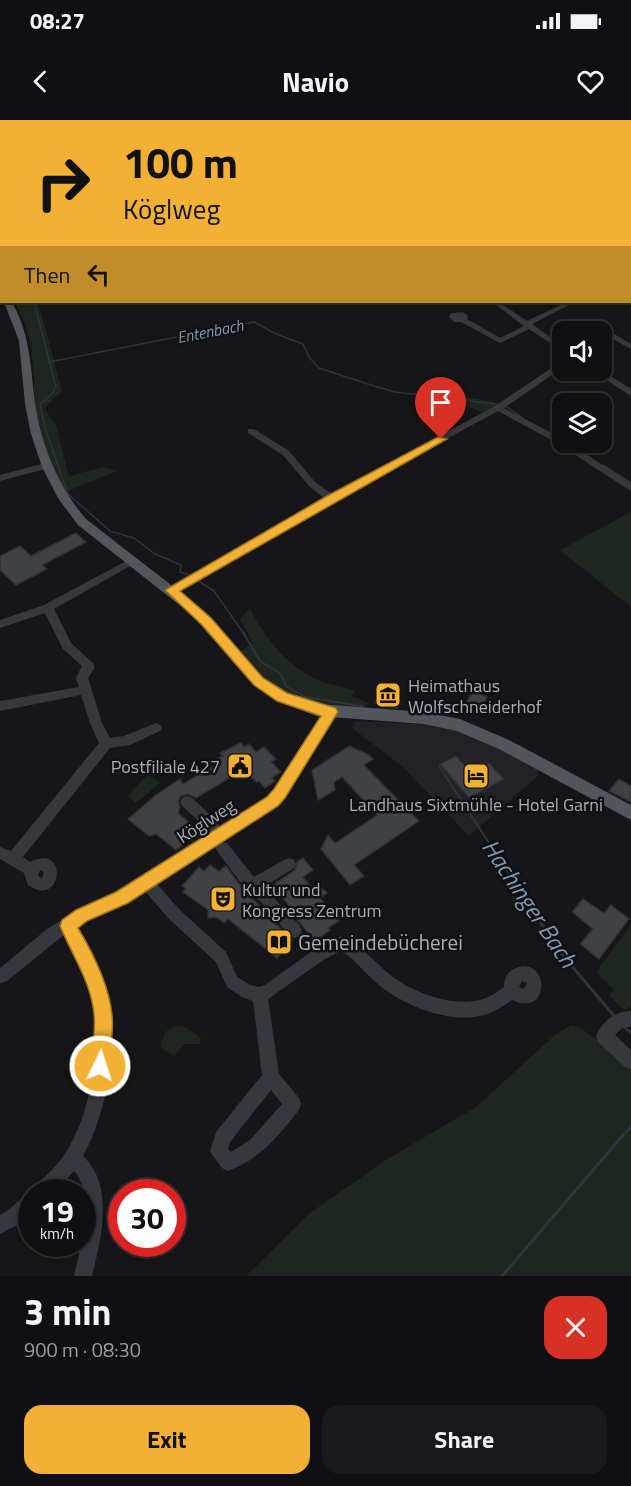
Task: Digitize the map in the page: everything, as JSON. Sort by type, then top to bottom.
[{"type":"main road","points":[[0,304],[11,303],[24,338],[32,417],[62,498],[72,513],[171,590],[207,622],[258,681],[282,697],[317,710],[352,715],[443,720],[468,728],[505,745],[631,813]]},
{"type":"street","points":[[496,303],[552,340]]},
{"type":"street","points":[[463,320],[500,341],[570,303]]},
{"type":"street","points":[[612,337],[631,347]]},
{"type":"street","points":[[171,590],[331,498],[498,408],[526,387],[552,372]]},
{"type":"street","points":[[612,381],[631,393]]},
{"type":"street","points":[[498,408],[558,440],[631,488]]},
{"type":"street","points":[[251,431],[286,453],[312,484],[331,498]]},
{"type":"street","points":[[0,478],[49,465]]},
{"type":"street","points":[[0,624],[48,608],[126,564]]},
{"type":"street","points":[[48,608],[67,646],[87,664],[88,669],[82,678],[106,744]]},
{"type":"street","points":[[0,706],[86,690]]},
{"type":"street","name":"Köglweg","points":[[1,977],[59,937],[68,926],[82,916],[122,897],[222,835],[277,797],[331,712]]},
{"type":"street","points":[[32,871],[6,855],[75,785],[106,744],[126,741],[156,728]]},
{"type":"street","points":[[187,802],[213,826],[208,835]]},
{"type":"street","points":[[222,847],[256,882],[295,931]]},
{"type":"street","points":[[256,882],[289,864]]},
{"type":"street","points":[[146,882],[174,914],[221,957],[232,982],[247,992],[260,995],[332,946],[341,943],[354,950],[396,988],[437,1004],[474,1010],[486,1006],[513,990]]},
{"type":"street","points":[[53,1179],[73,1158],[96,1099],[103,1015],[97,989],[82,949],[68,926]]},
{"type":"street","points":[[260,995],[271,1077],[293,1104],[265,1137],[242,1158],[228,1162],[219,1152],[222,1138],[271,1077]]},
{"type":"street","points":[[618,1025],[631,1061]]},
{"type":"street","points":[[73,1158],[85,1170],[93,1195],[90,1241],[83,1276]]},
{"type":"street","points":[[0,1225],[18,1214]]},
{"type":"shaded area","points":[[18,303],[46,303],[39,305],[62,391],[44,408],[56,425],[69,476],[103,467],[117,471],[63,493],[43,444],[36,414],[31,345],[23,319],[16,306]]},
{"type":"shaded area","points":[[447,394],[500,403],[484,413],[450,400]]},
{"type":"shaded area","points":[[631,512],[631,607],[560,550]]},
{"type":"shaded area","points":[[250,608],[270,641],[299,669],[322,682],[355,690],[352,696],[369,703],[358,711],[319,706],[289,697],[273,686],[238,653],[253,643],[240,619]]},
{"type":"shaded area","points":[[356,721],[438,725],[479,738],[537,769],[539,775],[469,836],[402,766],[352,728]]},
{"type":"shaded area","points":[[148,774],[160,783],[136,803],[128,796]]},
{"type":"shaded area","points":[[631,925],[631,1005],[625,1011],[609,995],[614,990],[596,972]]},
{"type":"shaded area","points":[[571,1025],[581,1028],[631,1067],[631,1276],[246,1276],[310,1213],[389,1158],[476,1107],[556,1034]]},
{"type":"shaded area","points":[[175,1026],[186,1027],[201,1038],[200,1044],[184,1044],[174,1056],[164,1050],[161,1045],[165,1032]]},
{"type":"building","points":[[76,533],[86,542],[42,565],[47,569],[16,585],[0,570],[0,556],[20,546],[31,556]]},
{"type":"building","name":"Heimathaus Wolfschneiderhof","points":[[387,685],[398,690],[391,700],[400,704],[397,708],[384,707],[375,703]]},
{"type":"building","points":[[473,691],[487,697],[480,711],[465,705]]},
{"type":"building","points":[[241,743],[244,747],[249,744],[256,752],[264,747],[276,759],[271,762],[281,772],[272,778],[275,781],[265,788],[244,769],[196,798],[188,794],[181,796],[178,801],[180,807],[178,813],[200,831],[192,841],[190,839],[176,850],[156,834],[149,836],[128,819],[156,795],[180,779],[183,784],[220,762],[217,759],[223,756],[220,753]]},
{"type":"building","points":[[349,746],[373,759],[364,765],[419,821],[354,865],[364,876],[350,885],[321,849],[328,835],[335,843],[377,815],[342,777],[334,782],[335,790],[318,800],[312,770]]},
{"type":"building","name":"Landhaus Sixtmühle - Hotel Garni","points":[[456,756],[471,773],[489,763],[504,779],[469,798],[440,764]]},
{"type":"building","points":[[619,779],[631,786],[631,802],[609,791]]},
{"type":"building","points":[[303,858],[313,870],[303,877],[316,893],[322,888],[327,893],[320,898],[339,921],[315,941],[273,885],[295,870],[297,862]]},
{"type":"building","points":[[210,865],[219,871],[226,866],[245,892],[293,940],[277,958],[228,919],[224,923],[216,917],[208,918],[208,910],[183,892],[186,888],[182,886],[199,867],[204,871]]},
{"type":"building","points":[[583,899],[604,913],[611,905],[629,919],[599,959],[580,944],[593,929],[572,912]]},
{"type":"waterway","name":"Hachinger Bach","points":[[34,303],[50,362]]},
{"type":"waterway","name":"Entenbach","points":[[50,362],[254,322],[276,334],[303,344],[309,357],[319,368],[395,392],[495,404]]},
{"type":"waterway","name":"Hachinger Bach","points":[[50,362],[56,387],[52,394],[40,404],[45,428],[68,494],[110,531],[134,538],[155,554],[181,565],[180,572],[192,576]]},
{"type":"waterway","name":"Entenbach","points":[[507,407],[523,418]]},
{"type":"waterway","name":"Entenbach","points":[[603,465],[631,483]]},
{"type":"waterway","name":"Hachinger Bach","points":[[197,580],[214,591],[244,634]]},
{"type":"waterway","name":"Hachinger Bach","points":[[243,632],[260,661],[281,674],[286,686],[305,697],[361,706],[364,709]]},
{"type":"waterway","name":"Hachinger Bach","points":[[439,766],[535,914]]},
{"type":"waterway","name":"Hachinger Bach","points":[[534,913],[565,958],[614,1016]]},
{"type":"waterway","name":"Hachinger Bach","points":[[624,1027],[631,1033]]},
{"type":"waterway","points":[[502,1276],[631,1126]]},
{"type":"place","name":"Heimathaus Wolfschneiderhof","points":[[388,695]]},
{"type":"place","name":"Postfiliale 427","points":[[240,766]]},
{"type":"place","name":"Landhaus Sixtmühle - Hotel Garni","points":[[476,776]]},
{"type":"place","name":"Kultur und Kongress Zentrum","points":[[223,899]]},
{"type":"place","name":"Gemeindebücherei","points":[[279,942]]},
{"type":"route","points":[[100,1066],[103,1015],[97,989],[82,949],[68,926],[82,916],[122,897],[265,807],[280,794],[331,712],[317,710],[272,692],[248,671],[198,612],[171,590],[331,498],[441,439]]}]
